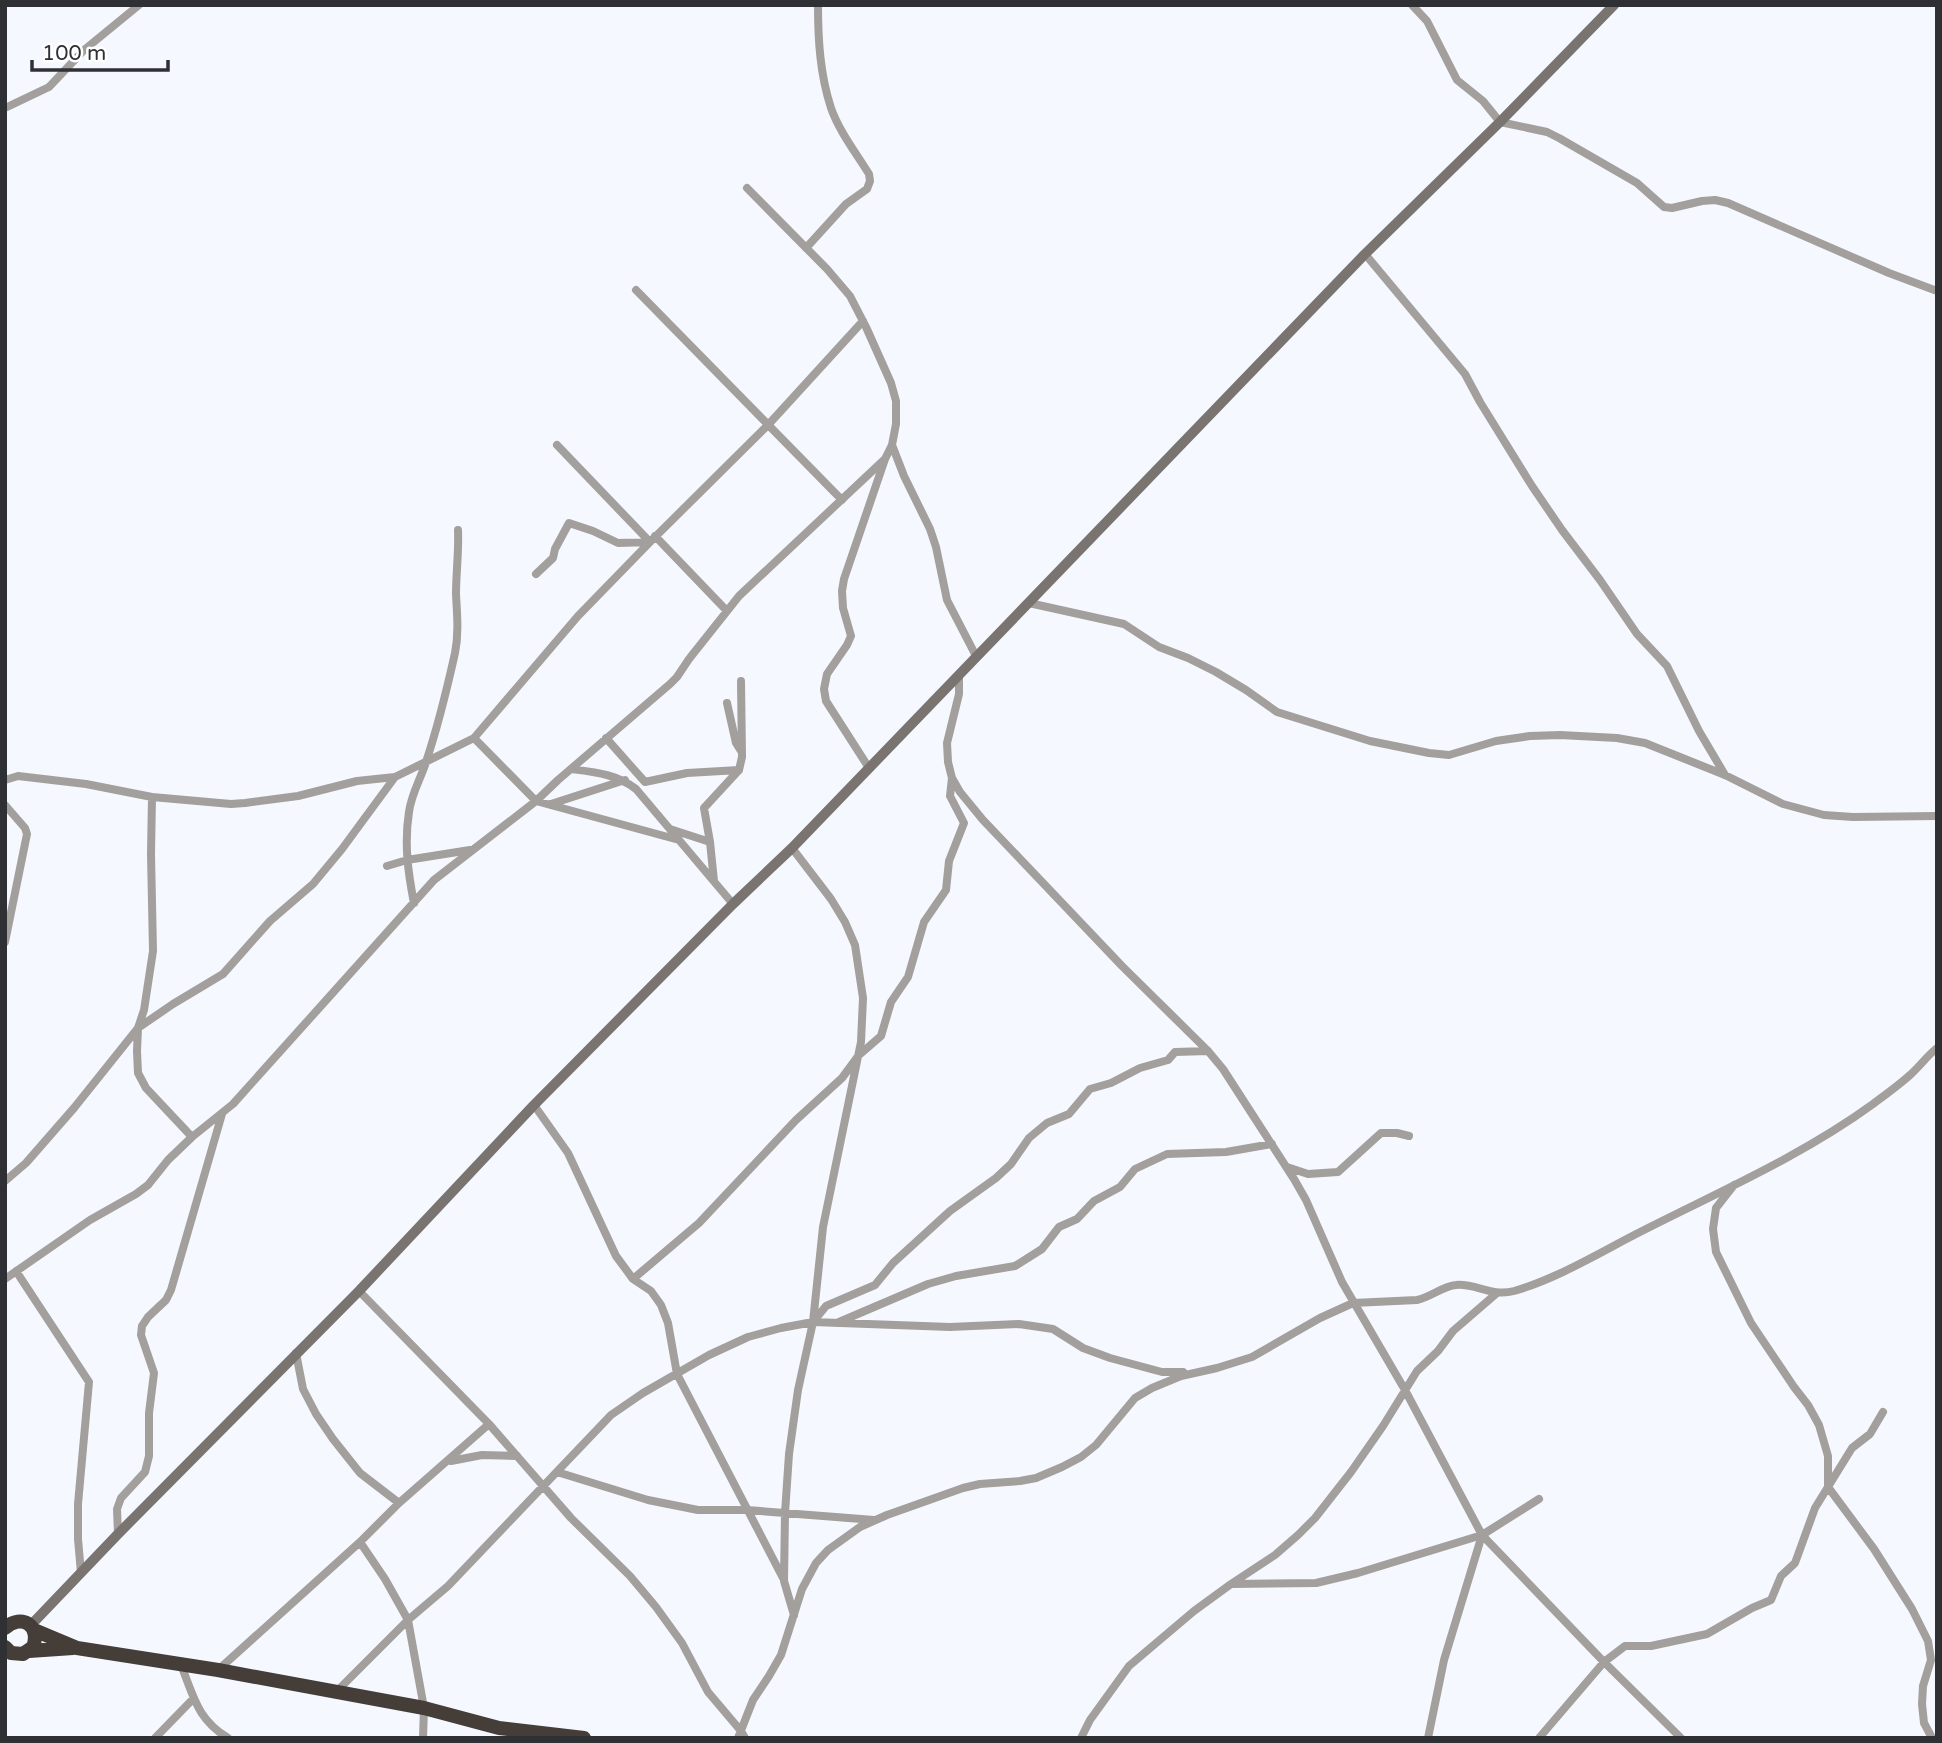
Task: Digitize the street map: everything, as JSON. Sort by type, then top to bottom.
[{"type":"highway","points":[[5,1628],[14,1621],[20,1621],[77,1648]]},
{"type":"highway","points":[[29,1651],[35,1642],[32,1628]]},
{"type":"highway","points":[[7,1653],[17,1655],[29,1651],[77,1648],[218,1670],[424,1708],[502,1733],[584,1738]]},
{"type":"main road","points":[[32,1628],[118,1534],[359,1291],[534,1105],[792,848],[1364,254],[1500,122],[1614,5]]},
{"type":"street","points":[[5,108],[49,87],[84,50],[139,5]]},
{"type":"street","points":[[806,248],[846,204],[867,189],[870,181],[869,174],[831,108],[821,68],[818,5]]},
{"type":"street","points":[[1412,5],[1427,21],[1457,80],[1483,101],[1500,122],[1547,132],[1559,138],[1637,183],[1664,207],[1715,200],[1937,291]]},
{"type":"street","points":[[747,188],[850,296],[891,383],[896,401],[896,424],[892,444],[844,579],[843,608],[851,636],[827,674],[824,689],[826,701],[869,768]]},
{"type":"street","points":[[1364,254],[1465,374],[1562,530],[1637,634],[1670,672],[1699,731],[1725,775]]},
{"type":"street","points":[[636,290],[842,500]]},
{"type":"street","points":[[5,780],[18,776],[86,784],[152,797],[246,803],[298,796],[357,781],[395,777],[474,738],[578,615],[768,425],[863,321]]},
{"type":"street","points":[[892,444],[904,476],[930,529],[947,600],[976,656]]},
{"type":"street","points":[[557,445],[727,611]]},
{"type":"street","points":[[5,1279],[90,1220],[148,1185],[168,1160],[192,1137],[243,1094],[434,880],[536,801],[677,677],[739,596],[885,459]]},
{"type":"street","points":[[536,574],[553,558],[569,523],[618,542],[652,539]]},
{"type":"street","points":[[414,903],[407,860],[409,809],[427,760],[455,650],[458,626],[458,530]]},
{"type":"street","points":[[1029,603],[1124,624],[1159,647],[1216,672],[1277,712],[1370,741],[1449,755],[1496,741],[1530,736],[1617,738],[1644,743],[1725,775],[1783,804],[1824,815],[1937,816]]},
{"type":"street","points":[[959,676],[959,694],[947,743],[948,762],[960,792],[1122,966],[1208,1051],[1230,1078],[1306,1200],[1329,1256],[1353,1303],[1405,1390],[1482,1535],[1681,1738]]},
{"type":"street","points":[[714,881],[704,808],[738,770],[742,754],[741,681]]},
{"type":"street","points":[[727,703],[736,743],[742,754]]},
{"type":"street","points":[[474,738],[536,801],[679,840]]},
{"type":"street","points":[[606,738],[645,782],[687,773],[738,770]]},
{"type":"street","points":[[571,769],[625,780],[636,789],[733,904]]},
{"type":"street","points":[[5,1181],[26,1163],[66,1117],[138,1028],[223,974],[270,921],[313,884],[395,777]]},
{"type":"street","points":[[633,1279],[699,1223],[796,1120],[842,1078],[859,1055],[881,1036],[891,1002],[908,977],[924,922],[946,890],[949,861],[964,823],[950,796],[953,778]]},
{"type":"street","points":[[550,804],[625,780]]},
{"type":"street","points":[[152,797],[154,933],[144,1010],[138,1028],[138,1073],[146,1088],[192,1137]]},
{"type":"street","points":[[5,805],[27,834],[5,942]]},
{"type":"street","points":[[670,829],[709,842]]},
{"type":"street","points":[[784,1581],[785,1513],[798,1390],[813,1322],[822,1227],[859,1055],[863,998],[855,945],[845,922],[792,848]]},
{"type":"street","points":[[387,866],[407,860],[472,850]]},
{"type":"street","points":[[741,1735],[753,1700],[781,1655],[802,1589],[816,1563],[828,1550],[874,1520],[963,1488],[1036,1478],[1062,1467],[1096,1445],[1135,1398],[1166,1381],[1252,1357],[1320,1318],[1353,1303],[1417,1300],[1453,1285],[1497,1293],[1514,1291],[1556,1275],[1788,1157],[1872,1105],[1911,1074],[1937,1048]]},
{"type":"street","points":[[813,1322],[826,1306],[875,1285],[893,1263],[950,1211],[1004,1171],[1029,1138],[1047,1123],[1069,1114],[1090,1090],[1168,1059],[1175,1052],[1208,1051]]},
{"type":"street","points":[[534,1105],[568,1153],[616,1256],[633,1279],[651,1291],[661,1305],[668,1324],[677,1374],[784,1581],[794,1616]]},
{"type":"street","points":[[118,1534],[117,1509],[121,1498],[145,1472],[149,1456],[149,1413],[154,1373],[141,1335],[142,1326],[166,1300],[170,1290],[222,1114]]},
{"type":"street","points":[[1287,1167],[1308,1174],[1338,1172],[1381,1133],[1409,1136]]},
{"type":"street","points":[[836,1324],[928,1284],[1015,1265],[1042,1249],[1059,1227],[1077,1219],[1094,1201],[1120,1187],[1135,1169],[1167,1154],[1226,1152],[1272,1144]]},
{"type":"street","points":[[1736,1183],[1716,1208],[1713,1229],[1716,1252],[1751,1323],[1819,1425],[1828,1456],[1828,1487],[1874,1549],[1912,1609],[1928,1641],[1931,1660],[1923,1686],[1922,1704],[1924,1723],[1932,1738]]},
{"type":"street","points":[[16,1271],[89,1382],[78,1504],[81,1573]]},
{"type":"street","points":[[359,1291],[489,1424],[571,1518],[630,1576],[682,1643],[708,1692],[741,1735]]},
{"type":"street","points":[[1081,1738],[1090,1720],[1129,1667],[1194,1611],[1275,1555],[1315,1518],[1351,1472],[1417,1371],[1438,1351],[1453,1331],[1497,1293]]},
{"type":"street","points":[[336,1692],[408,1620],[448,1586],[611,1415],[709,1355],[748,1338],[813,1322],[950,1327],[1020,1324],[1053,1329],[1083,1348],[1162,1372],[1199,1373]]},
{"type":"street","points":[[296,1353],[303,1389],[332,1439],[360,1473],[399,1503]]},
{"type":"street","points":[[1539,1738],[1604,1662],[1625,1646],[1651,1646],[1707,1634],[1771,1600],[1781,1576],[1795,1563],[1815,1508],[1852,1448],[1870,1434],[1883,1412]]},
{"type":"street","points":[[218,1670],[489,1424]]},
{"type":"street","points":[[448,1461],[482,1455],[517,1456]]},
{"type":"street","points":[[557,1472],[649,1500],[698,1510],[747,1510],[874,1520]]},
{"type":"street","points":[[1231,1584],[1316,1583],[1358,1573],[1482,1535],[1539,1499]]},
{"type":"street","points":[[1428,1738],[1444,1660],[1482,1535]]},
{"type":"street","points":[[360,1542],[408,1620],[424,1708],[423,1738]]},
{"type":"street","points":[[181,1665],[203,1717],[215,1730],[229,1738]]},
{"type":"street","points":[[155,1738],[194,1698]]}]
